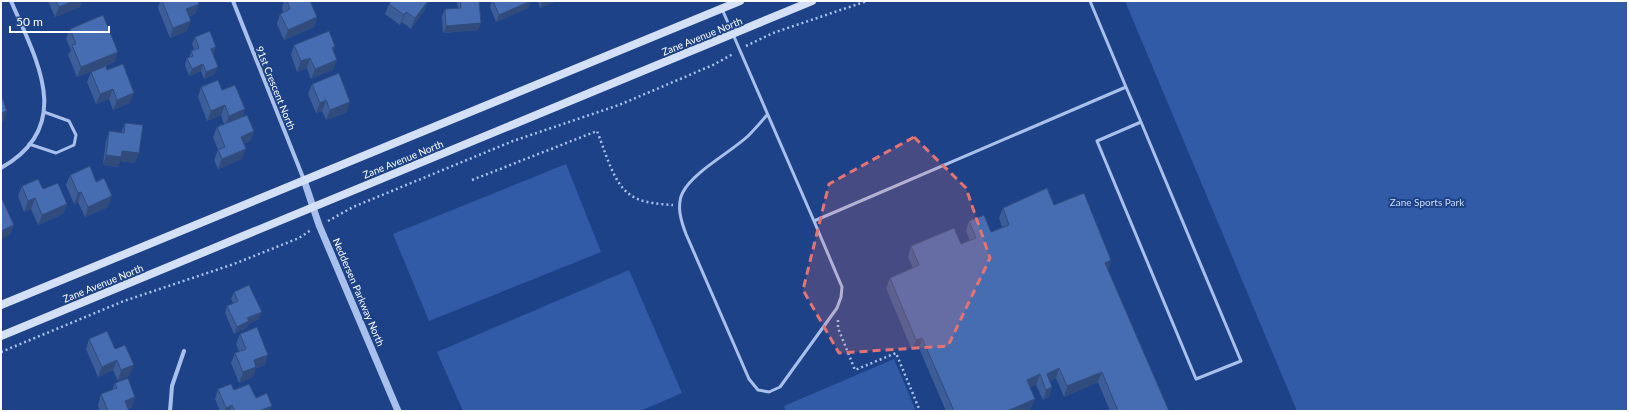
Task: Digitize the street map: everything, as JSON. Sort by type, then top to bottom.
[{"type":"main road","name":"Zane Avenue North","points":[[1,305],[740,1]]},
{"type":"main road","name":"Zane Avenue North","points":[[1,336],[312,206],[812,1]]},
{"type":"street","points":[[1,168],[14,161],[29,144],[40,127],[44,112],[43,83],[38,65],[11,1]]},
{"type":"street","name":"91st Crescent North","points":[[234,1],[304,180]]},
{"type":"street","name":"Neddersen Parkway North","points":[[304,180],[312,206],[398,411]]},
{"type":"street","points":[[170,411],[172,386],[184,351]]},
{"type":"lane","points":[[1090,1],[1126,88],[1141,122],[1241,361],[1196,380],[1097,141],[1141,122]]},
{"type":"lane","points":[[722,8],[842,287],[838,306],[780,387],[769,392],[758,390],[749,379],[684,229],[679,206],[682,193],[690,182],[749,135],[768,115]]},
{"type":"lane","points":[[814,221],[1126,88]]},
{"type":"lane","points":[[29,144],[56,153],[74,145],[76,135],[69,122],[44,112]]},
{"type":"path","points":[[755,40],[797,24],[867,1]]},
{"type":"path","points":[[342,214],[354,207],[513,141],[619,105],[725,59]]},
{"type":"path","points":[[472,180],[597,131],[615,174],[627,193],[644,201],[679,206]]},
{"type":"path","points":[[1,352],[124,301],[214,271],[299,238]]},
{"type":"path","points":[[838,306],[838,328],[855,370],[896,353],[920,411]]},
{"type":"highlighted area","points":[[914,137],[966,188],[990,258],[948,346],[839,353],[803,290],[829,184]]},
{"type":"green space","name":"Zane Sports Park","points":[[1125,1],[1628,1],[1628,411],[1297,411]]},
{"type":"green space","points":[[566,164],[601,252],[429,321],[393,234]]},
{"type":"green space","points":[[629,270],[682,393],[640,411],[463,411],[437,352]]},
{"type":"green space","points":[[894,359],[916,411],[786,411],[784,406]]},
{"type":"building","points":[[56,1],[73,1],[59,7]]},
{"type":"building","points":[[162,1],[198,1],[199,4],[186,9],[191,21],[173,28]]},
{"type":"building","points":[[287,1],[310,1],[317,17],[288,30],[280,14],[290,9]]},
{"type":"building","points":[[391,1],[428,1],[415,18],[406,12],[404,15],[389,4]]},
{"type":"building","points":[[460,1],[479,1],[481,23],[446,26],[445,9],[461,8]]},
{"type":"building","points":[[493,1],[531,1],[499,15]]},
{"type":"building","points":[[103,15],[118,52],[81,67],[72,45],[76,44],[70,29]]},
{"type":"building","points":[[210,31],[216,47],[211,49],[218,67],[206,72],[203,64],[192,69],[187,58],[193,56],[191,51],[199,48],[195,37]]},
{"type":"building","points":[[329,31],[335,46],[332,48],[337,60],[315,69],[310,58],[301,61],[294,45]]},
{"type":"building","points":[[123,64],[134,93],[117,100],[113,89],[100,94],[91,72],[106,66],[107,70]]},
{"type":"building","points":[[339,73],[350,102],[330,110],[326,100],[320,103],[312,84]]},
{"type":"building","points":[[218,80],[222,90],[235,85],[245,109],[229,116],[225,105],[211,111],[201,87]]},
{"type":"building","points":[[1,95],[7,111],[1,113]]},
{"type":"building","points":[[247,115],[254,131],[241,137],[246,149],[222,159],[218,150],[225,147],[217,127]]},
{"type":"building","points":[[125,123],[143,125],[139,153],[122,151],[121,157],[106,155],[109,131],[124,133]]},
{"type":"building","points":[[90,166],[96,182],[104,178],[112,196],[88,207],[81,192],[78,193],[70,175]]},
{"type":"building","points":[[38,179],[43,189],[58,183],[67,204],[42,215],[35,198],[28,201],[22,186]]},
{"type":"building","points":[[1047,188],[1054,205],[1084,193],[1111,260],[1105,263],[1169,411],[1118,411],[1102,372],[1067,386],[1059,368],[1047,374],[1052,387],[1046,390],[1040,374],[1027,380],[1035,399],[1007,411],[954,411],[922,338],[916,340],[890,278],[919,265],[911,246],[954,228],[961,244],[976,238],[969,221],[984,215],[991,232],[1009,225],[1003,208]]},
{"type":"building","points":[[1,197],[14,225],[1,231]]},
{"type":"building","points":[[249,285],[262,312],[247,318],[249,321],[237,327],[227,306],[238,301],[234,292]]},
{"type":"building","points":[[257,327],[268,355],[254,360],[256,367],[243,372],[235,353],[246,349],[240,334]]},
{"type":"building","points":[[107,331],[115,349],[125,345],[134,365],[121,370],[117,360],[102,367],[89,339]]},
{"type":"building","points":[[128,378],[135,397],[125,401],[129,411],[108,411],[101,394],[117,388],[115,383]]},
{"type":"building","points":[[231,384],[234,390],[249,384],[256,398],[267,393],[272,406],[259,411],[235,411],[232,405],[226,408],[218,389]]}]
